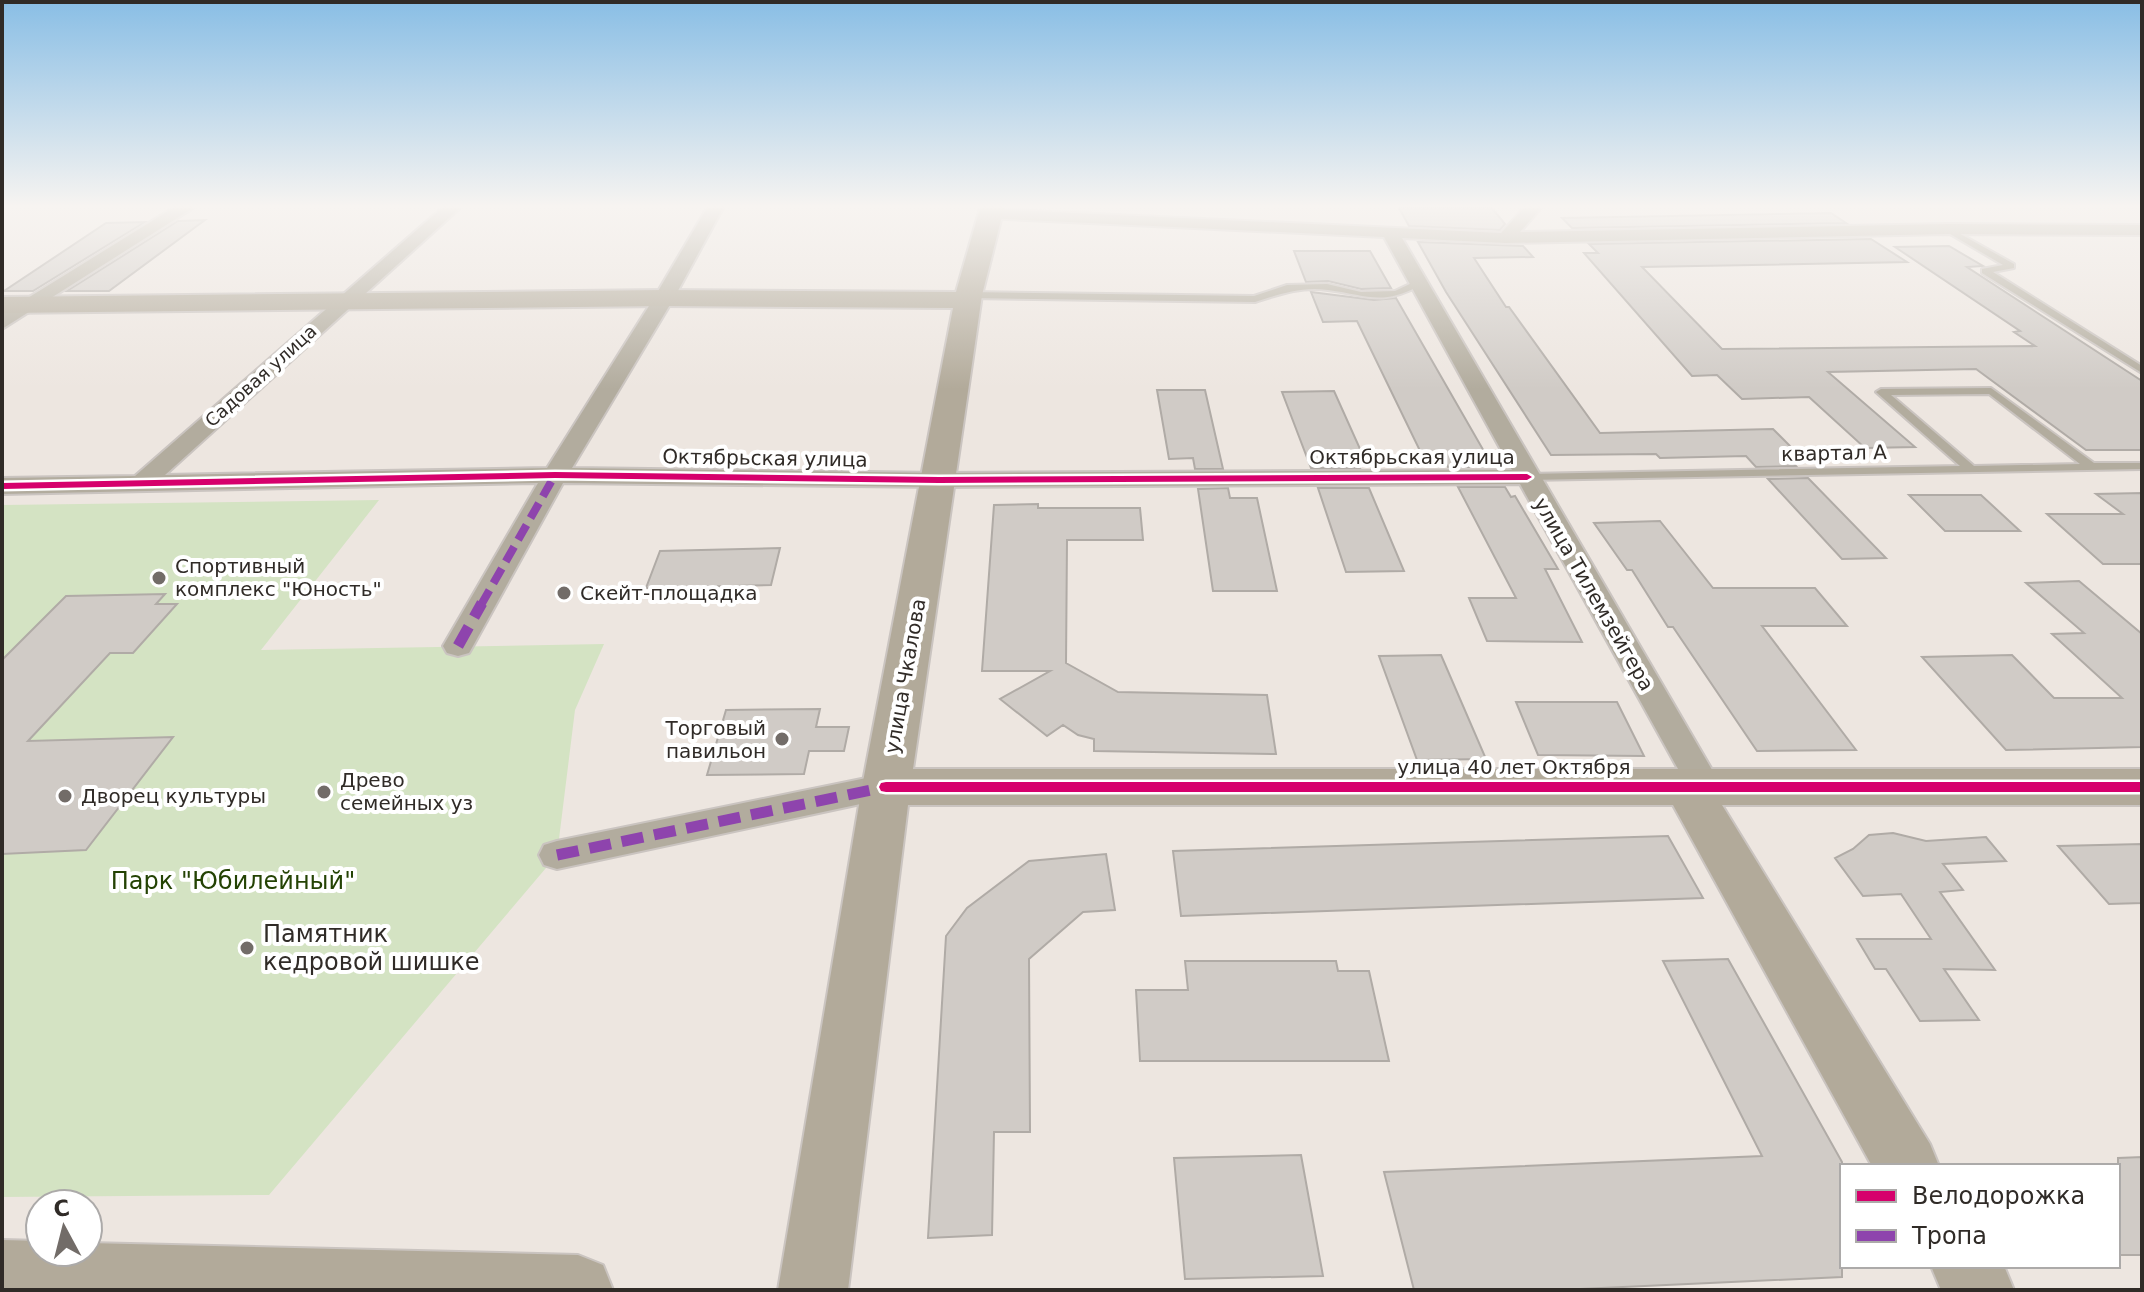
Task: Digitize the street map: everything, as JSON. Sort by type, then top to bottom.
[{"type":"street","points":[[2,323],[88,268]]},
{"type":"street","name":"Садовая улица","points":[[143,482],[382,268]]},
{"type":"street","points":[[458,646],[555,475],[681,268]]},
{"type":"street","name":"улица Чкалова","points":[[813,1290],[886,787],[969,298],[977,268]]},
{"type":"street","name":"улица Тилемзейгера","points":[[1408,268],[1527,477],[1906,1164]]},
{"type":"street","points":[[2,305],[969,298]]},
{"type":"street","name":"Октябрьская улица","points":[[2,486],[555,475],[939,480],[1527,477]]},
{"type":"street","points":[[557,855],[886,787]]},
{"type":"street","name":"улица 40 лет Октября","points":[[886,787],[2142,787]]},
{"type":"street","points":[[1966,1268],[1979,1290]]},
{"type":"street","points":[[2,1275],[578,1290]]},
{"type":"lane","points":[[1999,268],[1985,271],[2142,370]]},
{"type":"lane","points":[[969,298],[1255,299],[1287,288],[1327,287],[1361,295],[1397,294],[1416,284]]},
{"type":"lane","points":[[1971,469],[1881,392],[1991,391],[2092,467]]},
{"type":"lane","name":"квартал А","points":[[1527,477],[2142,466]]},
{"type":"green space","name":"Парк \"Юбилейный\"","points":[[379,500],[261,650],[604,644],[575,710],[557,855],[269,1195],[104,1196],[104,1188],[24,1188],[24,1197],[2,1197],[2,505]]},
{"type":"building","points":[[38,268],[70,268],[33,291],[4,291]]},
{"type":"building","points":[[103,268],[140,268],[109,291],[67,291]]},
{"type":"building","points":[[1301,268],[1380,268],[1391,288],[1361,289],[1328,281],[1306,282]]},
{"type":"building","points":[[1433,268],[1481,268],[1600,433],[1773,429],[1799,455],[1786,455],[1796,466],[1756,467],[1746,456],[1660,458],[1656,454],[1551,455]]},
{"type":"building","points":[[1597,268],[1643,268],[1722,349],[2035,346],[2014,332],[2020,331],[1927,268],[1969,268],[2142,381],[2142,450],[2086,450],[1976,369],[1828,372],[1915,447],[1865,448],[1809,397],[1742,399],[1717,375],[1692,376]]},
{"type":"building","points":[[1311,292],[1374,300],[1396,298],[1493,467],[1448,467],[1442,457],[1423,457],[1357,321],[1323,322]]},
{"type":"building","points":[[1157,390],[1205,390],[1223,469],[1195,469],[1193,458],[1169,459]]},
{"type":"building","points":[[1334,391],[1365,460],[1357,460],[1360,468],[1311,468],[1282,392]]},
{"type":"building","points":[[1808,478],[1886,558],[1842,559],[1768,479]]},
{"type":"building","points":[[1458,487],[1505,487],[1511,497],[1515,496],[1558,569],[1545,569],[1582,642],[1487,641],[1469,598],[1516,598]]},
{"type":"building","points":[[1228,488],[1230,498],[1257,498],[1277,591],[1213,591],[1198,489]]},
{"type":"building","points":[[1318,488],[1369,488],[1404,571],[1346,572]]},
{"type":"building","points":[[2142,493],[2142,564],[2103,564],[2047,514],[2123,514],[2096,494]]},
{"type":"building","points":[[1909,495],[1981,495],[2020,531],[1945,531]]},
{"type":"building","points":[[1038,504],[1038,508],[1140,508],[1143,540],[1067,540],[1066,663],[1118,692],[1267,695],[1276,754],[1094,751],[1094,739],[1078,735],[1063,725],[1047,736],[1000,699],[1050,671],[982,671],[994,505]]},
{"type":"building","points":[[1660,521],[1713,588],[1815,588],[1847,626],[1762,626],[1856,750],[1757,751],[1673,627],[1668,627],[1632,570],[1627,570],[1594,523]]},
{"type":"building","points":[[780,548],[771,585],[646,588],[660,551]]},
{"type":"building","points":[[2079,581],[2142,634],[2142,747],[2006,750],[1922,657],[2012,655],[2054,698],[2122,698],[2052,634],[2084,633],[2026,583]]},
{"type":"building","points":[[165,594],[156,604],[177,604],[133,653],[110,653],[28,741],[173,737],[86,850],[2,854],[2,660],[66,596]]},
{"type":"building","points":[[1441,655],[1486,759],[1417,760],[1379,656]]},
{"type":"building","points":[[1516,702],[1617,702],[1644,756],[1538,755]]},
{"type":"building","name":"Торговый павильон","points":[[820,709],[816,727],[849,727],[844,751],[809,751],[804,774],[707,775],[726,710]]},
{"type":"building","points":[[1893,833],[1926,841],[1986,837],[2006,861],[1943,864],[1963,890],[1940,892],[1995,970],[1944,969],[1979,1020],[1920,1021],[1886,969],[1875,969],[1857,939],[1931,939],[1901,894],[1863,896],[1835,858],[1853,849],[1869,835]]},
{"type":"building","points":[[1668,836],[1703,898],[1181,916],[1173,851]]},
{"type":"building","points":[[2142,844],[2142,903],[2109,904],[2058,846]]},
{"type":"building","points":[[1106,854],[1115,910],[1083,912],[1029,959],[1030,1132],[994,1132],[992,1235],[928,1238],[946,936],[967,908],[1029,861]]},
{"type":"building","points":[[1728,959],[1842,1162],[1842,1277],[1558,1290],[1414,1290],[1384,1172],[1762,1156],[1663,961]]},
{"type":"building","points":[[1185,961],[1336,961],[1338,971],[1369,971],[1389,1061],[1140,1061],[1136,990],[1188,990]]},
{"type":"building","points":[[1301,1155],[1323,1276],[1185,1279],[1174,1158]]},
{"type":"building","points":[[2142,1157],[2142,1255],[2120,1255],[2118,1158]]},
{"type":"marked path","points":[[458,646],[555,475]]},
{"type":"marked path","points":[[557,855],[886,787]]},
{"type":"cycle path","points":[[2,486],[555,475],[939,480],[1527,477]]},
{"type":"cycle path","points":[[886,787],[2142,787]]},
{"type":"place","name":"Спортивный комплекс \"Юность\"","points":[[159,578]]},
{"type":"place","name":"Скейт-площадка","points":[[564,593]]},
{"type":"place","name":"Торговый павильон","points":[[782,739]]},
{"type":"place","name":"Древо семейных уз","points":[[324,792]]},
{"type":"place","name":"Дворец культуры","points":[[65,796]]},
{"type":"place","name":"Памятник кедровой шишке","points":[[247,948]]}]
